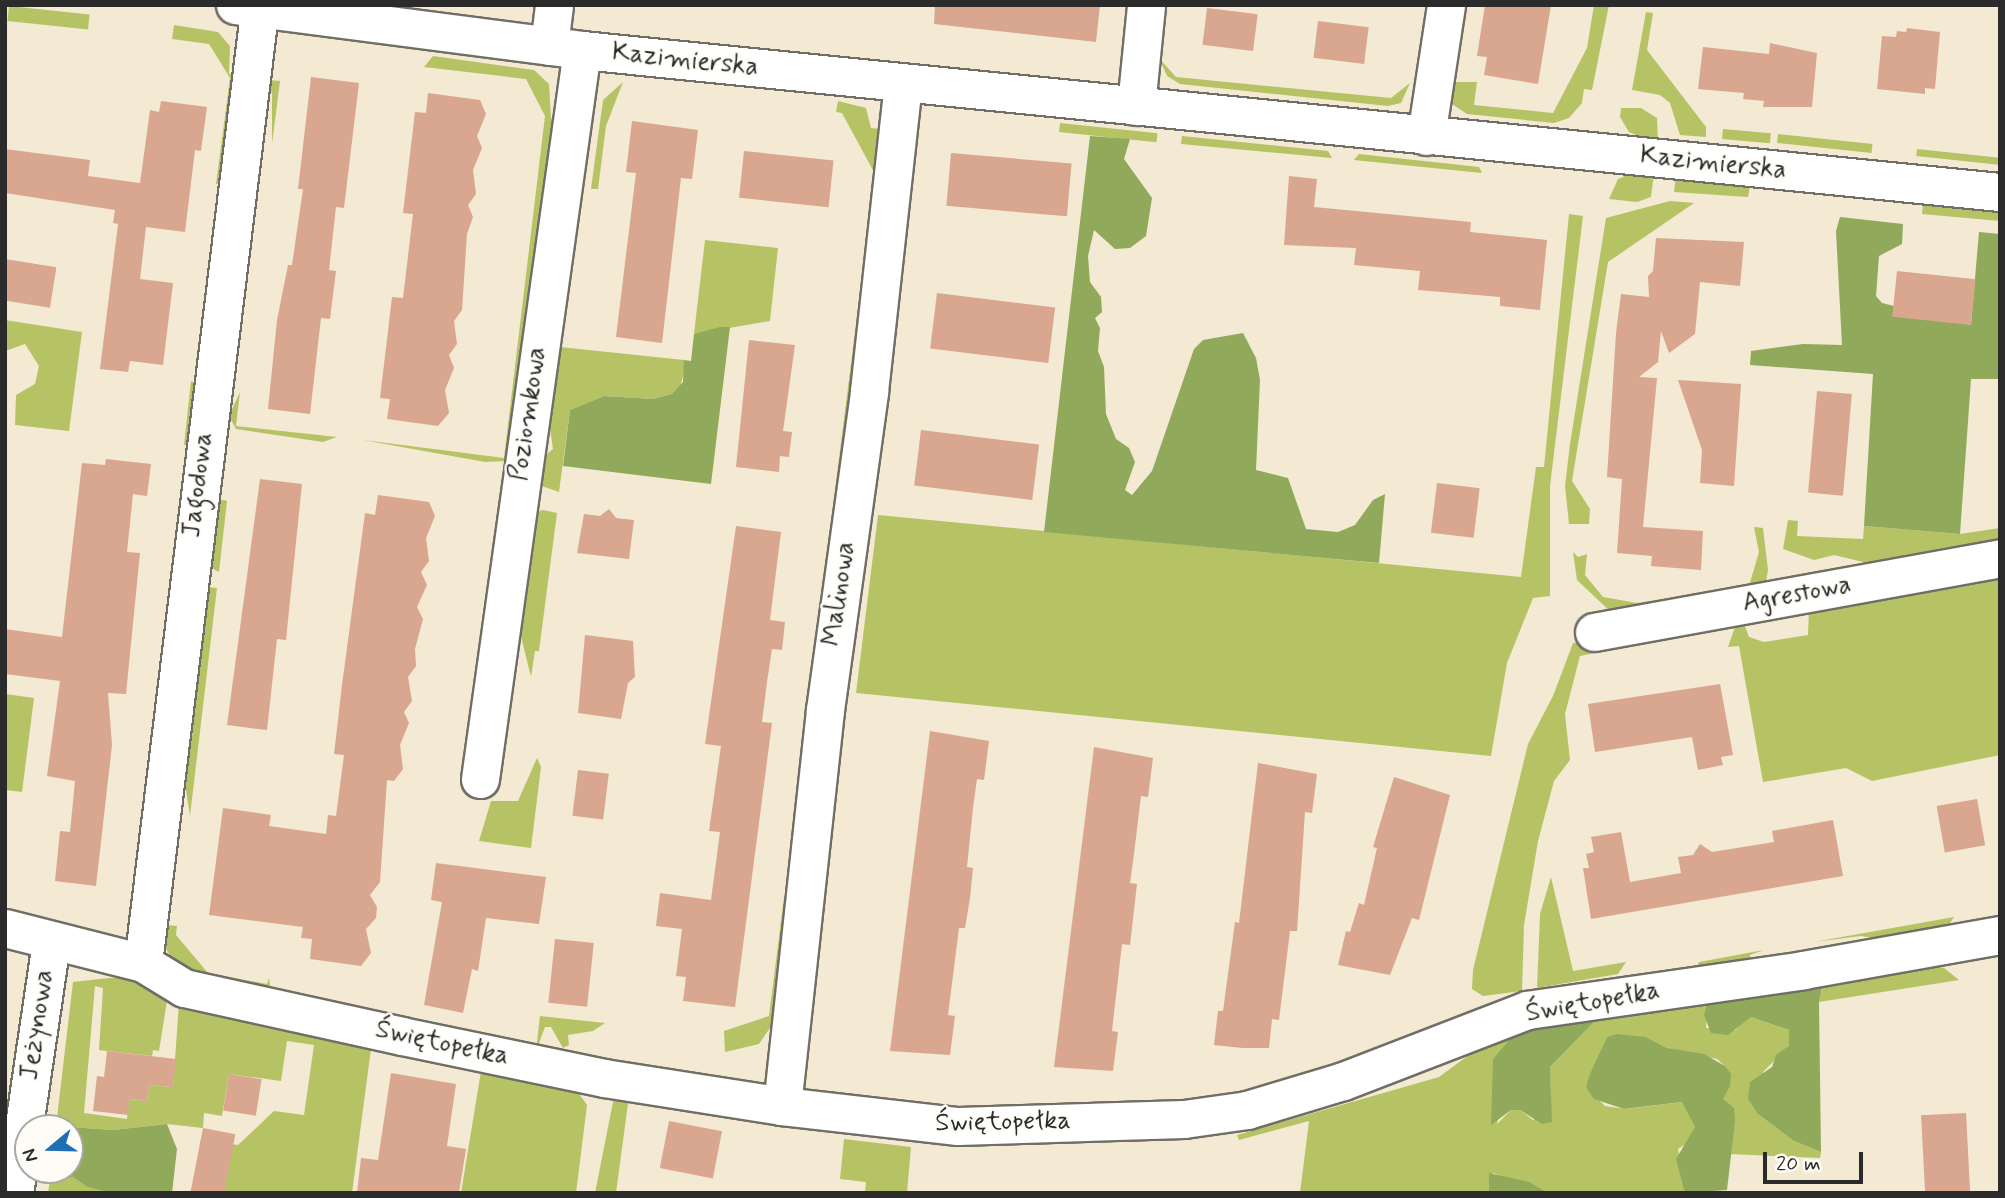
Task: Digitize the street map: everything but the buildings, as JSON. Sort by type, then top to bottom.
[{"type":"street","name":"Poziomkowa","points":[[480,779],[565,48],[554,5]]},
{"type":"street","points":[[1136,106],[1146,5]]},
{"type":"street","points":[[1426,136],[1446,5]]},
{"type":"street","name":"Kazimierska","points":[[251,6],[565,48],[2000,192]]},
{"type":"street","name":"Jagodowa","points":[[143,963],[251,6]]},
{"type":"street","name":"Malinowa","points":[[782,1106],[825,710],[870,378],[903,83]]},
{"type":"street","name":"Agrestowa","points":[[1594,632],[2000,558]]},
{"type":"street","name":"Świętopełka","points":[[5,928],[143,963],[184,988],[604,1078],[782,1106],[958,1126],[1196,1117],[1247,1110],[1343,1081],[1527,1010],[1803,970],[2000,934]]},
{"type":"street","name":"Jeżynowa","points":[[14,1193],[51,941]]},
{"type":"green space","points":[[1594,5],[1609,5],[1592,90],[1584,89],[1582,103],[1569,118],[1554,123],[1467,114],[1452,104],[1452,82],[1477,82],[1474,105],[1553,113],[1587,48]]},
{"type":"green space","points":[[9,6],[90,14],[88,29],[7,21]]},
{"type":"green space","points":[[1646,12],[1653,13],[1647,50],[1706,127],[1706,137],[1680,135],[1670,103],[1660,95],[1632,90]]},
{"type":"green space","points":[[174,25],[218,32],[230,46],[229,74],[241,75],[223,183],[216,184],[230,78],[209,44],[172,39]]},
{"type":"green space","points":[[433,56],[534,70],[549,84],[551,118],[559,119],[506,461],[485,462],[363,440],[504,458],[545,116],[526,79],[424,67]]},
{"type":"green space","points":[[1159,58],[1176,77],[1391,98],[1410,83],[1401,103],[1388,106],[1180,84],[1167,76]]},
{"type":"green space","points":[[268,80],[280,81],[272,144],[272,94]]},
{"type":"green space","points":[[623,82],[606,126],[598,189],[591,189],[603,100]]},
{"type":"green space","points":[[838,101],[866,108],[871,128],[880,129],[875,174],[842,113],[836,112]]},
{"type":"green space","points":[[1621,108],[1641,108],[1657,118],[1658,144],[1629,132],[1620,117]]},
{"type":"green space","points":[[1060,123],[1157,133],[1157,142],[1059,132]]},
{"type":"green space","points":[[1723,129],[1771,133],[1770,143],[1722,139]]},
{"type":"green space","points":[[1778,134],[1872,144],[1872,153],[1777,143]]},
{"type":"green space","points":[[1090,136],[1130,139],[1124,159],[1152,198],[1146,236],[1130,248],[1115,249],[1094,230],[1088,256],[1090,282],[1101,297],[1102,312],[1095,318],[1100,328],[1098,351],[1104,367],[1106,414],[1116,439],[1129,448],[1135,462],[1125,490],[1132,495],[1152,471],[1194,349],[1203,340],[1243,333],[1256,358],[1260,380],[1256,470],[1288,478],[1306,529],[1338,532],[1355,525],[1373,500],[1385,494],[1379,563],[1044,532]]},
{"type":"green space","points":[[1182,136],[1328,151],[1332,158],[1181,144]]},
{"type":"green space","points":[[1917,149],[2000,158],[1999,165],[1916,156]]},
{"type":"green space","points":[[1359,154],[1479,167],[1482,173],[1354,160]]},
{"type":"green space","points":[[1635,172],[1654,173],[1651,197],[1637,202],[1609,199],[1618,179]]},
{"type":"green space","points":[[875,175],[831,569],[825,569]]},
{"type":"green space","points":[[1676,175],[1744,182],[1750,186],[1748,197],[1674,192]]},
{"type":"green space","points":[[1929,199],[2000,207],[2000,221],[1922,214],[1923,203]]},
{"type":"green space","points":[[1670,201],[1694,203],[1608,262],[1572,481],[1590,509],[1589,524],[1569,524],[1565,486],[1570,444],[1606,218]]},
{"type":"green space","points":[[1569,214],[1583,216],[1550,486],[1550,596],[1533,598],[1507,663],[1491,756],[856,693],[878,515],[1521,577],[1536,467],[1544,467]]},
{"type":"green space","points":[[1840,217],[1903,224],[1902,244],[1879,256],[1876,296],[1882,303],[1971,325],[1979,232],[2000,234],[2000,379],[1971,379],[1960,534],[1864,526],[1873,374],[1750,365],[1751,351],[1803,344],[1842,345],[1836,231]]},
{"type":"green space","points":[[705,240],[778,248],[770,321],[694,334]]},
{"type":"green space","points":[[5,320],[82,332],[69,431],[15,425],[16,395],[35,384],[39,366],[25,344],[5,351]]},
{"type":"green space","points":[[730,327],[711,484],[563,466],[570,410],[604,396],[653,399],[672,394],[683,382],[684,360],[691,361],[694,334]]},
{"type":"green space","points":[[560,347],[684,360],[684,372],[680,388],[672,394],[653,399],[604,396],[570,410],[559,492],[539,485],[541,459],[553,449],[548,415]]},
{"type":"green space","points":[[191,381],[196,384],[188,445],[184,445]]},
{"type":"green space","points":[[240,392],[236,426],[337,437],[323,442],[236,429],[229,416]]},
{"type":"green space","points":[[218,501],[227,501],[219,572],[210,567],[209,547]]},
{"type":"green space","points":[[543,510],[557,513],[539,651],[535,651],[531,677],[518,624],[533,513]]},
{"type":"green space","points":[[1788,520],[1798,521],[1797,536],[1863,539],[1864,526],[1960,534],[2000,528],[2000,545],[1871,564],[1834,555],[1814,560],[1783,549]]},
{"type":"green space","points":[[1754,527],[1763,528],[1768,570],[1765,588],[1613,614],[1577,580],[1573,552],[1578,557],[1587,554],[1585,575],[1603,597],[1637,603],[1749,586],[1759,552]]},
{"type":"green space","points":[[1989,576],[2000,577],[2000,755],[1872,781],[1846,768],[1763,782],[1739,646],[1728,647],[1736,624],[1743,621],[1749,637],[1764,642],[1808,635],[1809,608]]},
{"type":"green space","points":[[207,587],[217,588],[190,816],[184,777],[192,737]]},
{"type":"green space","points":[[1595,641],[1599,652],[1580,656],[1565,714],[1570,760],[1554,781],[1538,841],[1524,925],[1522,991],[1483,996],[1472,989],[1473,970],[1528,744],[1553,696],[1573,643]]},
{"type":"green space","points":[[5,694],[34,698],[22,792],[5,790]]},
{"type":"green space","points":[[537,758],[541,767],[531,848],[479,841],[491,801],[518,801]]},
{"type":"green space","points":[[1551,877],[1573,971],[1626,962],[1618,974],[1537,988],[1540,914]]},
{"type":"green space","points":[[784,897],[792,898],[772,1025],[759,1044],[725,1052],[724,1031],[769,1016]]},
{"type":"green space","points":[[1954,917],[1948,926],[1886,940],[1861,936],[1814,942]]},
{"type":"green space","points":[[167,925],[177,926],[176,935],[208,973],[267,984],[269,978],[270,986],[259,990],[179,969],[166,949]]},
{"type":"green space","points":[[1764,950],[1750,955],[1749,961],[1696,969],[1699,962]]},
{"type":"green space","points":[[1931,966],[1944,968],[1959,980],[1819,1002],[1823,984],[1708,1002],[1706,1028],[1736,1030],[1743,1019],[1751,1017],[1789,1030],[1789,1046],[1763,1072],[1758,1114],[1794,1141],[1821,1152],[1820,1158],[1729,1154],[1735,1121],[1723,1099],[1725,1066],[1717,1059],[1667,1048],[1646,1037],[1607,1037],[1586,1087],[1605,1106],[1625,1109],[1683,1102],[1695,1127],[1689,1142],[1678,1149],[1685,1193],[1548,1193],[1493,1173],[1489,1193],[1300,1193],[1309,1121],[1239,1140],[1237,1135],[1439,1077],[1499,1033]],"holes":[[[1596,1020],[1550,1067],[1551,1109],[1533,1120],[1520,1110],[1511,1110],[1497,1124],[1517,1032]]]},
{"type":"green space","points":[[123,978],[160,994],[372,1041],[352,1193],[193,1193],[201,1139],[238,1145],[274,1111],[304,1115],[314,1045],[287,1041],[281,1081],[229,1074],[222,1116],[204,1113],[203,1128],[167,1124],[113,1130],[84,1128],[84,1114],[57,1114],[73,982]],"holes":[[[95,986],[103,988],[99,1050],[152,1056],[153,1050],[159,1051],[167,1001],[179,1003],[173,1087],[149,1085],[147,1101],[129,1099],[127,1119],[84,1113]]]},
{"type":"green space","points":[[1823,983],[1819,1002],[1821,1152],[1794,1141],[1758,1114],[1748,1099],[1750,1082],[1772,1067],[1776,1055],[1789,1046],[1789,1030],[1751,1017],[1728,1035],[1711,1033],[1704,1015],[1708,1001]]},
{"type":"green space","points":[[540,1016],[605,1023],[593,1031],[568,1035],[569,1045],[563,1048],[551,1027],[545,1027],[536,1051]]},
{"type":"green space","points":[[1597,1019],[1550,1067],[1552,1122],[1542,1124],[1520,1110],[1511,1110],[1491,1125],[1493,1059],[1517,1031]]},
{"type":"green space","points":[[1617,1034],[1646,1037],[1667,1048],[1704,1054],[1725,1066],[1731,1074],[1730,1086],[1723,1099],[1734,1108],[1735,1121],[1727,1190],[1685,1193],[1676,1159],[1695,1127],[1682,1102],[1624,1109],[1594,1099],[1586,1087],[1590,1074],[1607,1037]]},
{"type":"green space","points":[[482,1065],[573,1085],[587,1105],[576,1193],[461,1193]]},
{"type":"green space","points":[[629,1096],[616,1193],[595,1193],[614,1097]]},
{"type":"green space","points":[[167,1124],[177,1149],[172,1193],[112,1193],[83,1184],[84,1128],[113,1130]]},
{"type":"green space","points":[[844,1139],[911,1147],[907,1193],[865,1193],[866,1182],[840,1179]]},
{"type":"green space","points":[[1489,1173],[1529,1182],[1548,1193],[1489,1193]]},
{"type":"green space","points":[[49,1184],[83,1184],[112,1193],[48,1193]]}]
